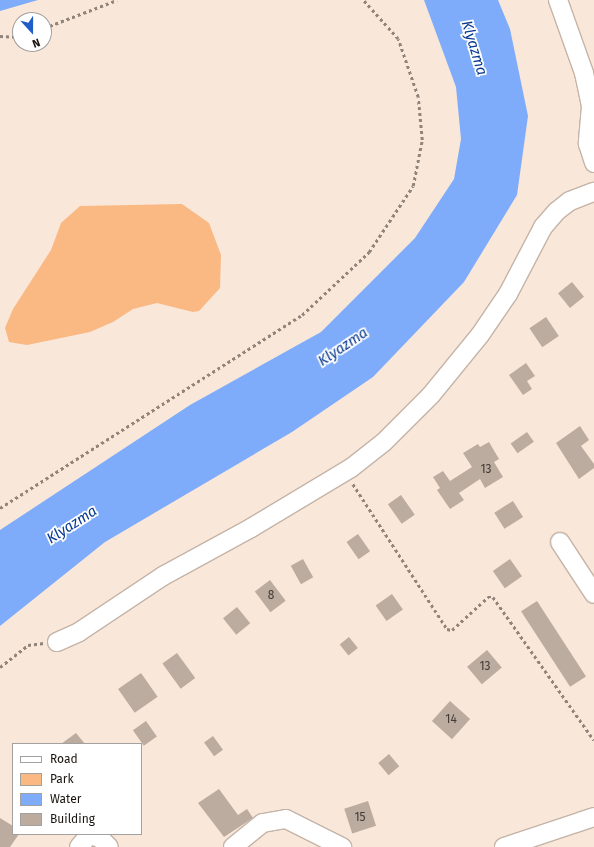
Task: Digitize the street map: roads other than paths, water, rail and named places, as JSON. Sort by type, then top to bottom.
[{"type":"street","points":[[558,0],[584,73],[591,106],[588,144],[594,163]]},
{"type":"street","points":[[57,642],[80,632],[163,576],[251,528],[345,471],[384,442],[456,366],[508,294],[543,227],[557,211],[570,201],[594,192]]},
{"type":"street","points":[[560,542],[594,594]]},
{"type":"street","points":[[504,847],[594,817]]},
{"type":"street","points":[[233,847],[263,823],[286,819],[342,847]]},
{"type":"street","points":[[79,847],[89,835]]},
{"type":"street","points":[[92,835],[101,839],[109,847]]},
{"type":"water","points":[[0,0],[38,0],[0,11]]},
{"type":"water","name":"Klyazma","points":[[424,0],[498,0],[510,29],[528,116],[517,195],[464,282],[373,377],[292,432],[105,542],[0,626],[0,530],[190,405],[321,332],[415,238],[454,179],[461,139],[456,87]]}]
